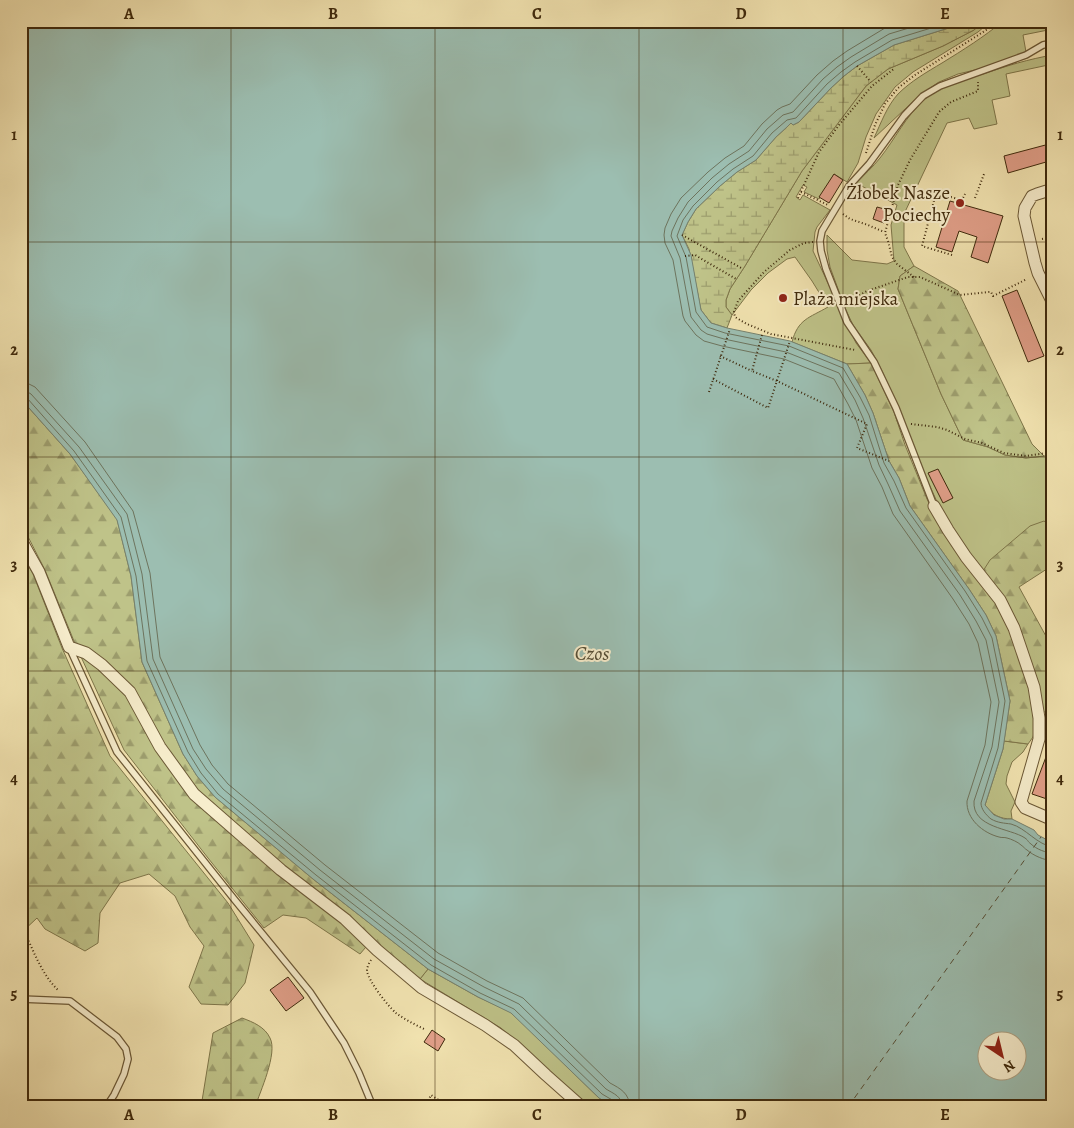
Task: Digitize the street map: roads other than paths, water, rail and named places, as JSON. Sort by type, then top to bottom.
[{"type":"street","points":[[1053,189],[1032,196],[1024,216],[1038,273],[1053,303]]},
{"type":"street","points":[[934,506],[966,557],[1000,600],[1014,628],[1034,687],[1039,718],[1039,739],[1021,802],[1025,808],[1053,820]]},
{"type":"street","points":[[21,540],[39,572],[69,648],[86,653],[102,665],[130,692],[160,747],[194,794],[281,870],[345,919],[377,950],[422,988],[485,1025],[514,1045],[582,1107]]},
{"type":"lane","points":[[934,506],[896,408],[874,362],[848,322],[826,269],[821,251],[822,231],[849,186],[869,164],[904,116],[923,96],[940,86],[1026,54],[1043,45],[1053,43]]},
{"type":"lane","points":[[69,648],[118,752],[234,900],[310,992],[344,1043],[374,1107]]},
{"type":"lane","points":[[21,999],[70,1001],[117,1037],[126,1049],[128,1059],[124,1074],[106,1107]]},
{"type":"water","name":"Czos","points":[[21,21],[965,21],[955,26],[894,45],[857,66],[831,88],[799,122],[793,125],[791,123],[756,160],[737,172],[696,209],[682,235],[691,255],[701,310],[711,323],[790,341],[847,364],[873,413],[889,461],[899,478],[910,506],[969,589],[986,615],[996,636],[1010,701],[1003,749],[985,805],[994,815],[1004,819],[1012,819],[1034,830],[1038,835],[1053,843],[1053,1107],[614,1107],[599,1098],[511,1013],[428,969],[313,879],[215,797],[197,776],[183,754],[142,662],[131,576],[117,520],[70,454],[21,399]]},
{"type":"place","name":"Żłobek Nasze Pociechy","points":[[960,203]]},
{"type":"place","name":"Plaża miejska","points":[[783,298]]}]
